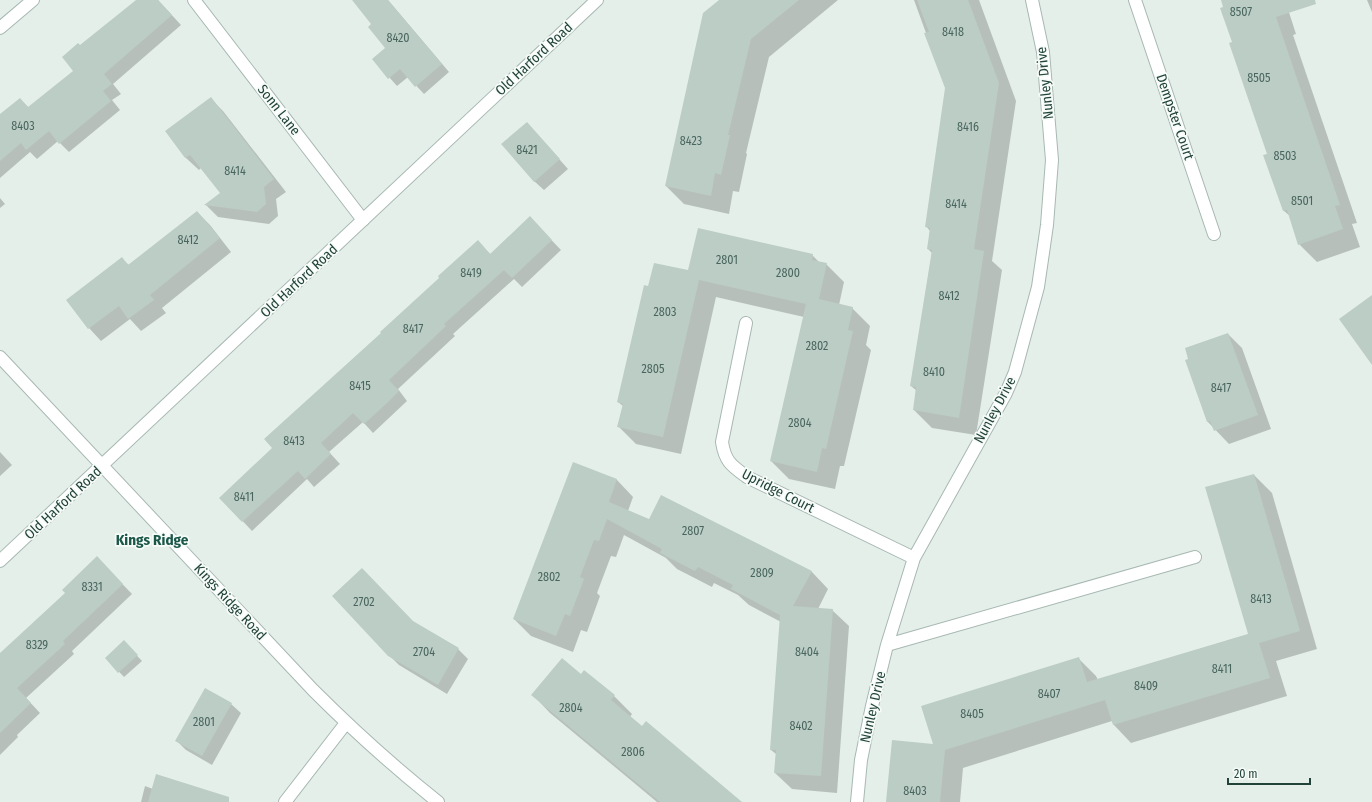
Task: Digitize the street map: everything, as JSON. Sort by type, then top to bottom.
[{"type":"street","points":[[0,28],[33,0]]},
{"type":"street","name":"Sonn Lane","points":[[194,0],[363,220]]},
{"type":"street","name":"Old Harford Road","points":[[0,561],[597,0]]},
{"type":"street","name":"Nunley Drive","points":[[857,802],[861,760],[872,706],[887,645],[914,558],[1006,393],[1015,372],[1038,287],[1047,225],[1052,160],[1043,52],[1032,0]]},
{"type":"street","name":"Dempster Court","points":[[1135,0],[1214,234]]},
{"type":"street","name":"Upridge Court","points":[[746,323],[722,442],[724,454],[730,464],[747,477],[914,558]]},
{"type":"street","name":"Kings Ridge Road","points":[[0,357],[313,690],[393,766],[438,802]]},
{"type":"street","points":[[887,645],[1196,557]]},
{"type":"street","points":[[285,802],[346,723]]},
{"type":"building","points":[[136,0],[158,0],[172,15],[104,74],[112,84],[103,91],[111,101],[59,144],[49,131],[26,150],[21,143],[0,161],[0,114],[20,98],[28,107],[73,71],[62,57],[78,43],[80,45]]},
{"type":"building","points":[[352,0],[388,0],[442,64],[415,87],[400,69],[388,79],[372,59],[385,48],[368,27],[371,24]]},
{"type":"building","points":[[719,0],[799,0],[751,39],[728,135],[730,135],[721,175],[715,173],[711,196],[665,186],[703,13]]},
{"type":"building","points":[[917,0],[968,0],[999,83],[974,249],[984,251],[959,418],[913,410],[916,387],[910,386],[932,250],[927,249],[930,228],[925,227],[945,88],[924,33],[929,32]]},
{"type":"building","points":[[1221,0],[1315,0],[1316,4],[1276,17],[1340,205],[1335,206],[1343,229],[1298,245],[1287,210],[1283,211],[1263,155],[1267,154],[1229,43],[1232,42],[1220,8],[1223,7]]},
{"type":"building","points":[[211,97],[274,179],[264,187],[266,204],[257,212],[204,205],[220,193],[190,155],[185,158],[165,131]]},
{"type":"building","points":[[527,122],[560,159],[534,182],[501,144]]},
{"type":"building","points":[[197,211],[220,238],[150,295],[154,300],[128,319],[119,306],[88,329],[66,300],[122,257],[128,265]]},
{"type":"building","points":[[530,216],[552,240],[512,278],[504,270],[444,324],[446,326],[389,380],[399,391],[364,424],[353,413],[321,443],[331,454],[305,479],[298,471],[242,522],[219,498],[272,448],[264,439],[381,333],[380,332],[439,278],[438,276],[478,240],[490,254]]},
{"type":"building","points":[[698,228],[813,254],[812,260],[827,263],[819,299],[853,307],[848,330],[853,331],[826,449],[822,448],[817,472],[770,461],[806,304],[699,280],[663,437],[617,427],[623,404],[617,402],[644,285],[648,286],[654,263],[688,270]]},
{"type":"building","points":[[1372,295],[1372,365],[1339,319]]},
{"type":"building","points":[[1228,333],[1258,415],[1214,431],[1210,421],[1207,422],[1185,360],[1188,359],[1185,348]]},
{"type":"building","points":[[573,462],[617,479],[609,502],[649,519],[661,495],[812,571],[793,606],[833,609],[821,776],[774,773],[776,750],[770,750],[780,615],[731,589],[733,585],[698,567],[695,571],[660,553],[662,549],[607,519],[599,541],[594,540],[580,577],[584,579],[570,616],[565,614],[556,636],[513,619]]},
{"type":"building","points":[[1254,474],[1300,631],[1259,643],[1270,678],[1113,725],[1105,700],[945,750],[940,802],[886,802],[892,740],[933,744],[921,706],[1079,657],[1087,682],[1248,634],[1205,487]]},
{"type":"building","points":[[97,556],[123,584],[63,641],[65,644],[17,688],[31,703],[0,733],[0,653],[65,593],[62,590]]},
{"type":"building","points":[[362,568],[413,621],[459,648],[438,685],[388,656],[332,596]]},
{"type":"building","points":[[124,640],[138,655],[118,673],[105,658]]},
{"type":"building","points":[[562,658],[581,674],[584,670],[615,695],[611,700],[642,726],[646,721],[742,802],[660,802],[531,695]]},
{"type":"building","points":[[205,688],[232,703],[202,756],[175,741]]},
{"type":"building","points":[[156,774],[229,797],[229,802],[148,802]]},
{"type":"district","name":"Kings Ridge","points":[[152,540]]}]
